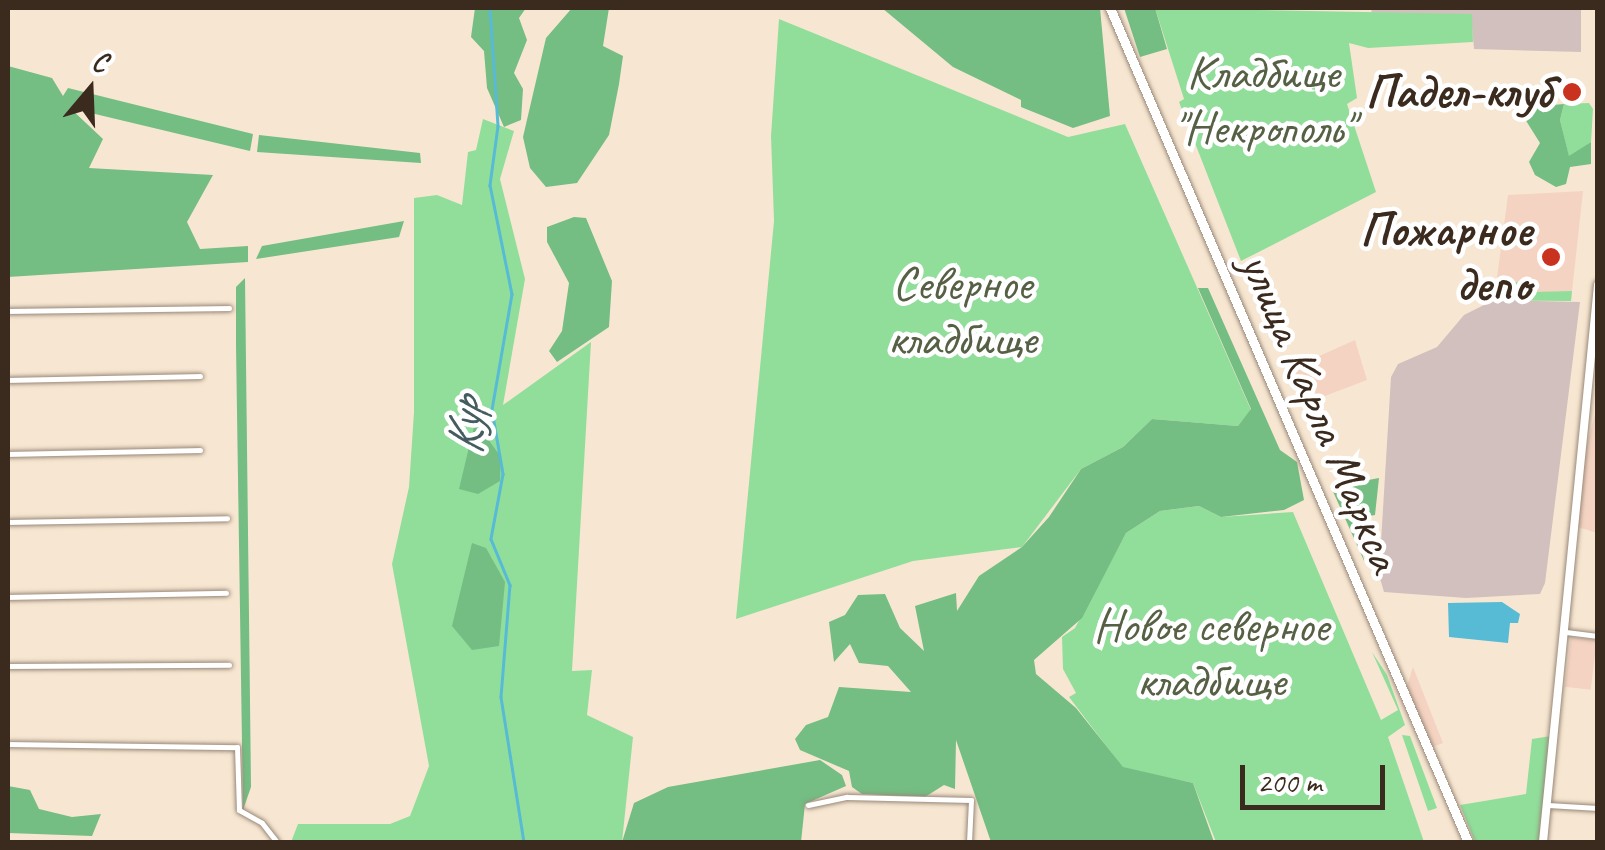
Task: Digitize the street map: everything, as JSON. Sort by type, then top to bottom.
[{"type":"main road","name":"улица Карла Маркса","points":[[1110,8],[1465,842]]},
{"type":"main road","points":[[1544,842],[1593,404],[1598,285]]},
{"type":"street","points":[[8,311],[229,308]]},
{"type":"street","points":[[8,380],[200,376]]},
{"type":"street","points":[[8,454],[200,450]]},
{"type":"street","points":[[8,522],[226,518]]},
{"type":"street","points":[[8,597],[226,593]]},
{"type":"street","points":[[1566,632],[1598,636]]},
{"type":"street","points":[[8,666],[229,665]]},
{"type":"street","points":[[8,744],[237,747],[239,810],[262,823],[277,842]]},
{"type":"street","points":[[808,804],[847,797],[971,800],[969,842]]},
{"type":"street","points":[[1548,806],[1598,808]]},
{"type":"shaded area","points":[[1371,8],[1581,8],[1581,52],[1474,49],[1471,14],[1372,14]]},
{"type":"shaded area","points":[[1583,191],[1571,301],[1494,300],[1508,195]]},
{"type":"shaded area","points":[[1494,300],[1580,302],[1545,583],[1540,594],[1466,598],[1384,592],[1379,575],[1391,377],[1398,364],[1437,347],[1464,315]]},
{"type":"shaded area","points":[[1355,340],[1367,380],[1304,404],[1290,369]]},
{"type":"shaded area","points":[[1597,406],[1597,533],[1578,527],[1583,460]]},
{"type":"shaded area","points":[[1571,637],[1597,640],[1591,690],[1565,687]]},
{"type":"shaded area","points":[[1413,667],[1443,743],[1427,749],[1405,692]]},
{"type":"green space","points":[[475,8],[526,8],[519,18],[527,40],[514,73],[523,89],[521,120],[504,127],[487,88],[484,51],[471,37]]},
{"type":"green space","points":[[572,8],[609,8],[603,46],[623,56],[619,84],[609,135],[577,183],[546,187],[530,168],[523,137],[546,38]]},
{"type":"green space","points":[[882,8],[1100,8],[1110,116],[1073,128],[1021,107],[1021,100],[953,67]]},
{"type":"green space","points":[[1124,8],[1155,8],[1167,49],[1140,57]]},
{"type":"green space","name":"Кладбище \"Некрополь\"","points":[[1155,8],[1472,14],[1473,42],[1368,48],[1349,43],[1357,98],[1347,104],[1376,192],[1241,261],[1179,102],[1184,99]]},
{"type":"green space","name":"Северное кладбище","points":[[779,19],[1068,137],[1125,124],[1251,410],[1238,426],[1152,419],[1123,447],[1081,469],[1022,547],[913,561],[736,619],[774,221],[771,136]]},
{"type":"green space","points":[[8,66],[52,78],[63,96],[68,88],[253,134],[250,151],[70,108],[103,139],[89,168],[213,175],[187,222],[200,249],[248,246],[248,262],[8,277]]},
{"type":"green space","points":[[1589,103],[1593,109],[1591,142],[1569,157],[1560,120],[1564,104]]},
{"type":"green space","points":[[1564,104],[1560,120],[1569,156],[1591,142],[1591,164],[1570,167],[1566,184],[1556,187],[1535,175],[1529,162],[1540,143],[1518,108]]},
{"type":"green space","points":[[483,119],[514,131],[500,179],[525,279],[503,405],[591,342],[572,671],[592,670],[587,715],[633,737],[622,842],[291,842],[298,824],[390,824],[410,816],[429,766],[392,564],[409,487],[414,412],[414,198],[437,195],[462,205],[468,152],[476,150]]},
{"type":"green space","points":[[259,135],[420,153],[421,163],[257,152]]},
{"type":"green space","points":[[574,217],[586,218],[612,281],[609,327],[557,362],[549,351],[562,331],[569,283],[547,242],[547,227]]},
{"type":"green space","points":[[404,221],[399,237],[256,259],[262,246]]},
{"type":"green space","points":[[245,278],[251,787],[243,810],[236,287]]},
{"type":"green space","points":[[1497,280],[1533,284],[1533,292],[1572,291],[1571,301],[1494,300]]},
{"type":"green space","points":[[1198,288],[1208,288],[1280,450],[1297,462],[1304,500],[1284,510],[1221,517],[1199,506],[1160,511],[1126,533],[1082,618],[1034,660],[1036,674],[1076,708],[1123,767],[1193,783],[1214,842],[991,842],[956,740],[955,789],[944,785],[925,797],[862,794],[852,787],[849,771],[800,750],[795,739],[806,725],[828,717],[839,687],[911,692],[888,666],[859,663],[850,644],[834,662],[829,622],[845,615],[858,595],[885,594],[900,628],[924,651],[915,606],[956,593],[957,611],[979,576],[1022,547],[1049,517],[1081,469],[1123,447],[1152,419],[1238,426],[1251,409]]},
{"type":"green space","points":[[486,411],[490,442],[501,457],[500,481],[478,494],[459,489],[476,418]]},
{"type":"green space","points":[[1379,478],[1375,515],[1352,519],[1365,563],[1331,487]]},
{"type":"green space","name":"Новое северное кладбище","points":[[1199,506],[1221,517],[1293,512],[1381,720],[1398,710],[1372,652],[1387,675],[1405,725],[1388,737],[1424,842],[1216,842],[1193,783],[1123,768],[1069,697],[1076,693],[1063,669],[1062,637],[1075,628],[1126,533],[1160,511]]},
{"type":"green space","points":[[472,543],[486,548],[505,582],[499,646],[472,650],[452,626]]},
{"type":"green space","points":[[1402,735],[1410,736],[1437,808],[1428,811]]},
{"type":"green space","points":[[1551,736],[1543,842],[1475,842],[1460,805],[1526,794],[1532,739]]},
{"type":"green space","points":[[820,760],[842,775],[846,786],[805,804],[801,842],[622,842],[634,803],[668,787]]},
{"type":"green space","points":[[8,786],[30,790],[39,809],[72,817],[101,814],[92,836],[8,833]]},
{"type":"water","points":[[1502,602],[1520,614],[1518,623],[1510,623],[1508,643],[1449,637],[1448,603]]},
{"type":"waterway","name":"Кур","points":[[490,8],[498,126],[490,185],[512,294],[492,410],[503,474],[491,539],[510,585],[501,697],[524,842]]},
{"type":"place","name":"Падел-клуб","points":[[1572,92]]},
{"type":"place","name":"Пожарное депо","points":[[1551,257]]}]
